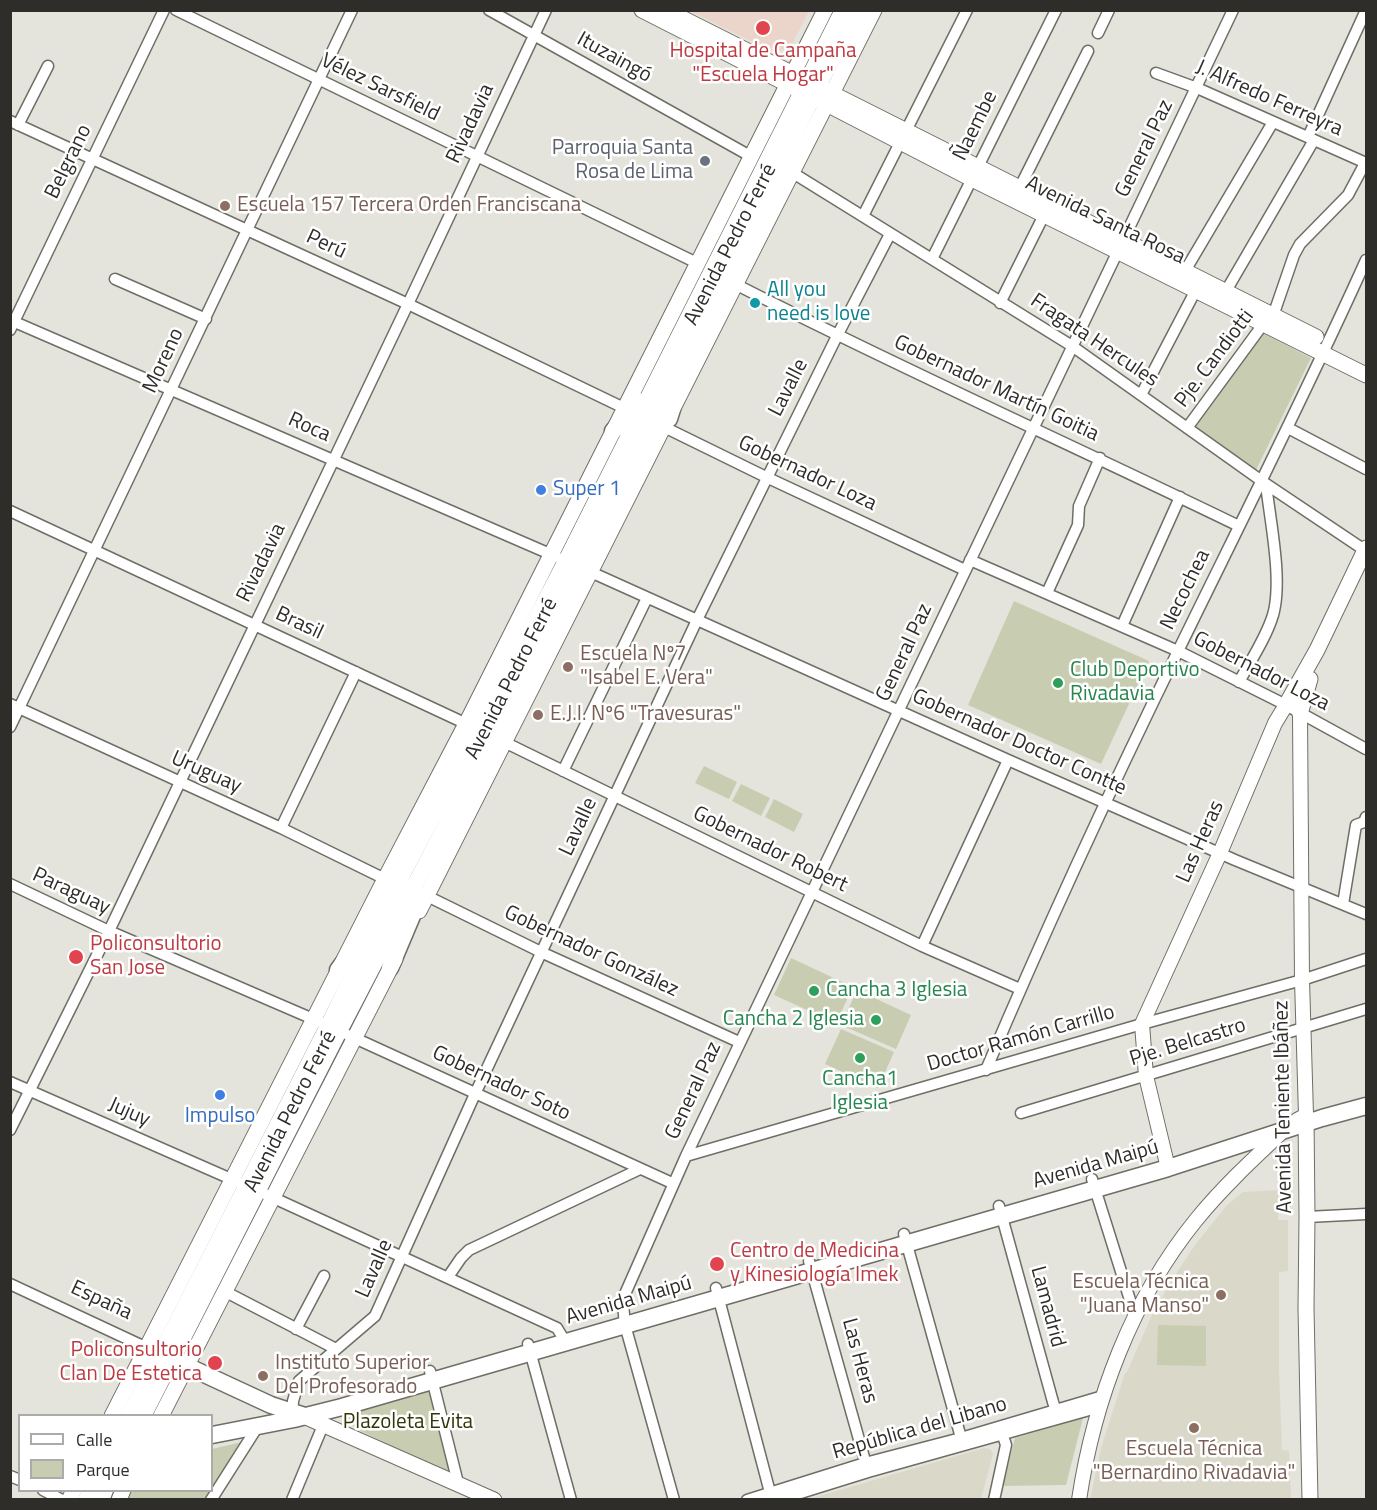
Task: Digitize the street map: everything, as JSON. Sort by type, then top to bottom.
[{"type":"main road","points":[[642,10],[810,89]]},
{"type":"main road","points":[[666,10],[810,89]]},
{"type":"main road","name":"Avenida Pedro Ferré","points":[[572,564],[613,431],[624,408],[718,273],[793,173],[825,10]]},
{"type":"main road","name":"Avenida Pedro Ferré","points":[[166,1357],[334,1028],[404,871],[485,733],[572,564],[810,89],[843,10]]},
{"type":"main road","name":"Avenida Pedro Ferré","points":[[810,89],[858,10]]},
{"type":"main road","name":"Avenida Pedro Ferré","points":[[718,273],[752,157],[874,10]]},
{"type":"main road","name":"Avenida Santa Rosa","points":[[810,89],[1269,320],[1326,348],[1366,363]]},
{"type":"main road","name":"Avenida Santa Rosa","points":[[975,173],[1019,189],[1047,209]]},
{"type":"main road","name":"Avenida Santa Rosa","points":[[1120,245],[1185,270],[1199,284],[1226,291],[1269,320]]},
{"type":"main road","points":[[667,423],[718,273]]},
{"type":"main road","points":[[613,431],[628,414],[665,343],[718,273]]},
{"type":"main road","name":"Avenida Santa Rosa","points":[[1326,348],[1366,375]]},
{"type":"main road","name":"Avenida Pedro Ferré","points":[[166,1357],[334,1028],[454,810],[485,733],[572,564],[667,423]]},
{"type":"main road","points":[[1300,714],[1311,677],[1366,554]]},
{"type":"main road","name":"Las Heras","points":[[1286,705],[1366,554]]},
{"type":"main road","name":"Avenida Pedro Ferré","points":[[334,1028],[338,970],[385,879],[485,733]]},
{"type":"main road","name":"Avenida Pedro Ferré","points":[[334,1028],[390,968],[427,896],[485,733]]},
{"type":"main road","points":[[390,968],[454,810]]},
{"type":"main road","points":[[338,970],[356,947],[404,871]]},
{"type":"main road","name":"Avenida Maipú","points":[[1167,1163],[1366,1098]]},
{"type":"main road","name":"Avenida Maipú","points":[[213,1434],[296,1416],[331,1398],[431,1376],[1283,1131],[1306,1119],[1366,1106]]},
{"type":"main road","name":"Avenida Teniente Ibáñez","points":[[1306,1119],[1306,1308],[1310,1500]]},
{"type":"main road","name":"Avenida Pedro Ferré","points":[[166,1357],[224,1291],[253,1189]]},
{"type":"main road","points":[[166,1357],[296,1416],[324,1423],[494,1500]]},
{"type":"main road","points":[[114,1414],[166,1357]]},
{"type":"main road","points":[[130,1414],[166,1357]]},
{"type":"main road","points":[[144,1414],[166,1357]]},
{"type":"main road","points":[[161,1414],[166,1357]]},
{"type":"main road","points":[[213,1434],[251,1418],[255,1405],[249,1393]]},
{"type":"street","name":"Belgrano","points":[[12,324],[164,10]]},
{"type":"street","name":"Vélez Sarsfield","points":[[176,10],[718,273]]},
{"type":"street","name":"Moreno","points":[[10,727],[15,706],[96,550],[352,10]]},
{"type":"street","name":"Ituzaingó","points":[[489,10],[752,157]]},
{"type":"street","name":"Rivadavia","points":[[10,1130],[180,783],[546,10]]},
{"type":"street","points":[[863,216],[967,10]]},
{"type":"street","points":[[1098,33],[1109,10]]},
{"type":"street","name":"General Paz","points":[[624,1320],[625,1294],[672,1184],[1233,10]]},
{"type":"street","points":[[1226,291],[1311,139],[1366,10]]},
{"type":"street","name":"Ñaembe","points":[[932,259],[1053,11]]},
{"type":"street","points":[[1019,189],[1088,51]]},
{"type":"street","points":[[14,123],[48,66]]},
{"type":"street","name":"J. Alfredo Ferreyra","points":[[1156,73],[1197,88],[1366,163]]},
{"type":"street","points":[[1185,270],[1273,122]]},
{"type":"street","name":"Perú","points":[[14,123],[408,304],[624,408]]},
{"type":"street","name":"Pje. Candiotti","points":[[1187,428],[1269,320],[1297,250],[1348,195],[1366,163]]},
{"type":"street","name":"Fragata Hercules","points":[[793,173],[1072,346],[1366,554]]},
{"type":"street","points":[[1000,303],[1047,209]]},
{"type":"street","name":"Lavalle","points":[[296,1416],[299,1381],[375,1316],[475,1094],[614,796],[766,477],[890,234]]},
{"type":"street","name":"Necochea","points":[[986,1070],[1106,802],[1239,526],[1264,482],[1366,260]]},
{"type":"street","name":"Gobernador Martín Goitia","points":[[718,273],[837,336],[1100,458],[1239,526]]},
{"type":"street","points":[[115,279],[206,319]]},
{"type":"street","points":[[1141,395],[1199,284]]},
{"type":"street","name":"Roca","points":[[12,324],[172,390],[572,564]]},
{"type":"street","name":"Gobernador Loza","points":[[667,423],[766,477],[968,565],[1047,593],[1178,651],[1286,705],[1366,749]]},
{"type":"street","points":[[1288,428],[1366,469]]},
{"type":"street","points":[[1047,593],[1078,525],[1079,506],[1100,458]]},
{"type":"street","points":[[1239,682],[1274,612],[1276,577],[1264,482]]},
{"type":"street","points":[[1122,626],[1180,497]]},
{"type":"street","name":"Brasil","points":[[10,511],[485,733]]},
{"type":"street","name":"Gobernador Doctor Contte","points":[[572,564],[1220,854],[1366,914]]},
{"type":"street","points":[[564,771],[647,598]]},
{"type":"street","points":[[281,828],[356,672]]},
{"type":"street","name":"Las Heras","points":[[1167,1163],[1146,1076],[1142,1024],[1220,854],[1275,723],[1286,705]]},
{"type":"street","name":"Uruguay","points":[[15,706],[281,828],[385,879]]},
{"type":"street","name":"Avenida Teniente Ibáñez","points":[[1300,714],[1302,980],[1306,1119]]},
{"type":"street","name":"Gobernador Robert","points":[[485,733],[922,946],[1020,990]]},
{"type":"street","points":[[922,946],[1008,760]]},
{"type":"street","points":[[1343,904],[1356,825],[1364,822],[1366,817]]},
{"type":"street","name":"Paraguay","points":[[10,884],[109,931],[334,1028]]},
{"type":"street","name":"Gobernador González","points":[[427,896],[739,1042]]},
{"type":"street","name":"Doctor Ramón Carrillo","points":[[686,1155],[1302,980],[1366,959]]},
{"type":"street","name":"Pje. Belcastro","points":[[1021,1113],[1366,1009]]},
{"type":"street","name":"Gobernador Soto","points":[[334,1028],[672,1184]]},
{"type":"street","name":"Jujuy","points":[[10,1082],[448,1277],[556,1328],[563,1338]]},
{"type":"street","points":[[1079,1500],[1085,1461],[1102,1402],[1135,1316],[1195,1221],[1234,1177],[1283,1131]]},
{"type":"street","points":[[448,1277],[460,1258],[469,1250],[640,1169]]},
{"type":"street","points":[[1093,1184],[1135,1316]]},
{"type":"street","name":"Lamadrid","points":[[1000,1211],[1058,1414]]},
{"type":"street","points":[[1307,1217],[1366,1214]]},
{"type":"street","points":[[905,1239],[962,1442]]},
{"type":"street","name":"Las Heras","points":[[811,1265],[867,1468]]},
{"type":"street","points":[[296,1329],[324,1276]]},
{"type":"street","name":"España","points":[[10,1284],[166,1357]]},
{"type":"street","points":[[224,1291],[336,1349]]},
{"type":"street","points":[[717,1293],[773,1497]]},
{"type":"street","points":[[624,1320],[674,1500]]},
{"type":"street","points":[[529,1348],[571,1500]]},
{"type":"street","points":[[431,1376],[458,1483]]},
{"type":"street","name":"República del Libano","points":[[747,1500],[773,1497],[1102,1402]]},
{"type":"street","points":[[291,1500],[324,1423]]},
{"type":"street","points":[[211,1500],[258,1426]]},
{"type":"street","points":[[994,1500],[1006,1445],[1001,1431]]},
{"type":"street","points":[[45,1492],[62,1500]]},
{"type":"shaded area","name":"Hospital de Campaña \"Escuela Hogar\"","points":[[809,10],[791,46],[775,53],[690,11]]},
{"type":"shaded area","points":[[1278,1190],[1278,1220],[1288,1220],[1288,1271],[1279,1272],[1279,1370],[1282,1450],[1289,1451],[1291,1499],[1090,1500],[1101,1448],[1125,1373],[1152,1315],[1175,1275],[1195,1245],[1227,1205],[1243,1192]]},
{"type":"shaded area","points":[[984,1448],[990,1449],[993,1454],[981,1499],[809,1499]]},
{"type":"green space","points":[[1261,332],[1311,358],[1255,472],[1194,428]]},
{"type":"green space","name":"Club Deportivo Rivadavia","points":[[1014,601],[1149,661],[1101,764],[968,705]]},
{"type":"green space","points":[[704,766],[737,782],[729,799],[695,783]]},
{"type":"green space","points":[[741,784],[770,798],[761,816],[732,801]]},
{"type":"green space","points":[[774,799],[803,814],[794,832],[765,817]]},
{"type":"green space","name":"Cancha 3 Iglesia","points":[[791,958],[853,987],[836,1023],[774,995]]},
{"type":"green space","name":"Cancha 2 Iglesia","points":[[857,990],[911,1015],[896,1049],[841,1025]]},
{"type":"green space","name":"Cancha1 Iglesia","points":[[841,1029],[894,1052],[878,1088],[825,1064]]},
{"type":"green space","points":[[1158,1325],[1206,1326],[1206,1366],[1157,1365]]},
{"type":"green space","name":"Plazoleta Evita","points":[[429,1388],[451,1475],[355,1428],[346,1417],[346,1414]]},
{"type":"green space","points":[[1083,1418],[1066,1485],[1003,1486],[1015,1438]]},
{"type":"green space","points":[[242,1442],[213,1488],[213,1449]]},
{"type":"green space","points":[[128,1492],[210,1492],[205,1499],[124,1500]]},
{"type":"place","name":"Hospital de Campaña \"Escuela Hogar\"","points":[[763,28]]},
{"type":"place","name":"Parroquia Santa Rosa de Lima","points":[[705,161]]},
{"type":"place","name":"Escuela 157 Tercera Orden Franciscana","points":[[225,206]]},
{"type":"place","name":"All you need is love","points":[[755,303]]},
{"type":"place","name":"Super 1","points":[[541,490]]},
{"type":"place","name":"Escuela Nº7 \"Isabel E. Vera\"","points":[[568,667]]},
{"type":"place","name":"Club Deportivo Rivadavia","points":[[1058,683]]},
{"type":"place","name":"E.J.I. Nº6 \"Travesuras\"","points":[[538,715]]},
{"type":"place","name":"Policonsultorio San Jose","points":[[76,957]]},
{"type":"place","name":"Cancha 3 Iglesia","points":[[814,991]]},
{"type":"place","name":"Cancha 2 Iglesia","points":[[876,1020]]},
{"type":"place","name":"Cancha1 Iglesia","points":[[860,1058]]},
{"type":"place","name":"Impulso","points":[[220,1095]]},
{"type":"place","name":"Centro de Medicina y Kinesiología Imek","points":[[717,1264]]},
{"type":"place","name":"Escuela Técnica \"Juana Manso\"","points":[[1221,1295]]},
{"type":"place","name":"Policonsultorio Clan De Estetica","points":[[215,1363]]},
{"type":"place","name":"Instituto Superior Del Profesorado","points":[[263,1376]]},
{"type":"place","name":"Escuela Técnica \"Bernardino Rivadavia\"","points":[[1194,1428]]}]
